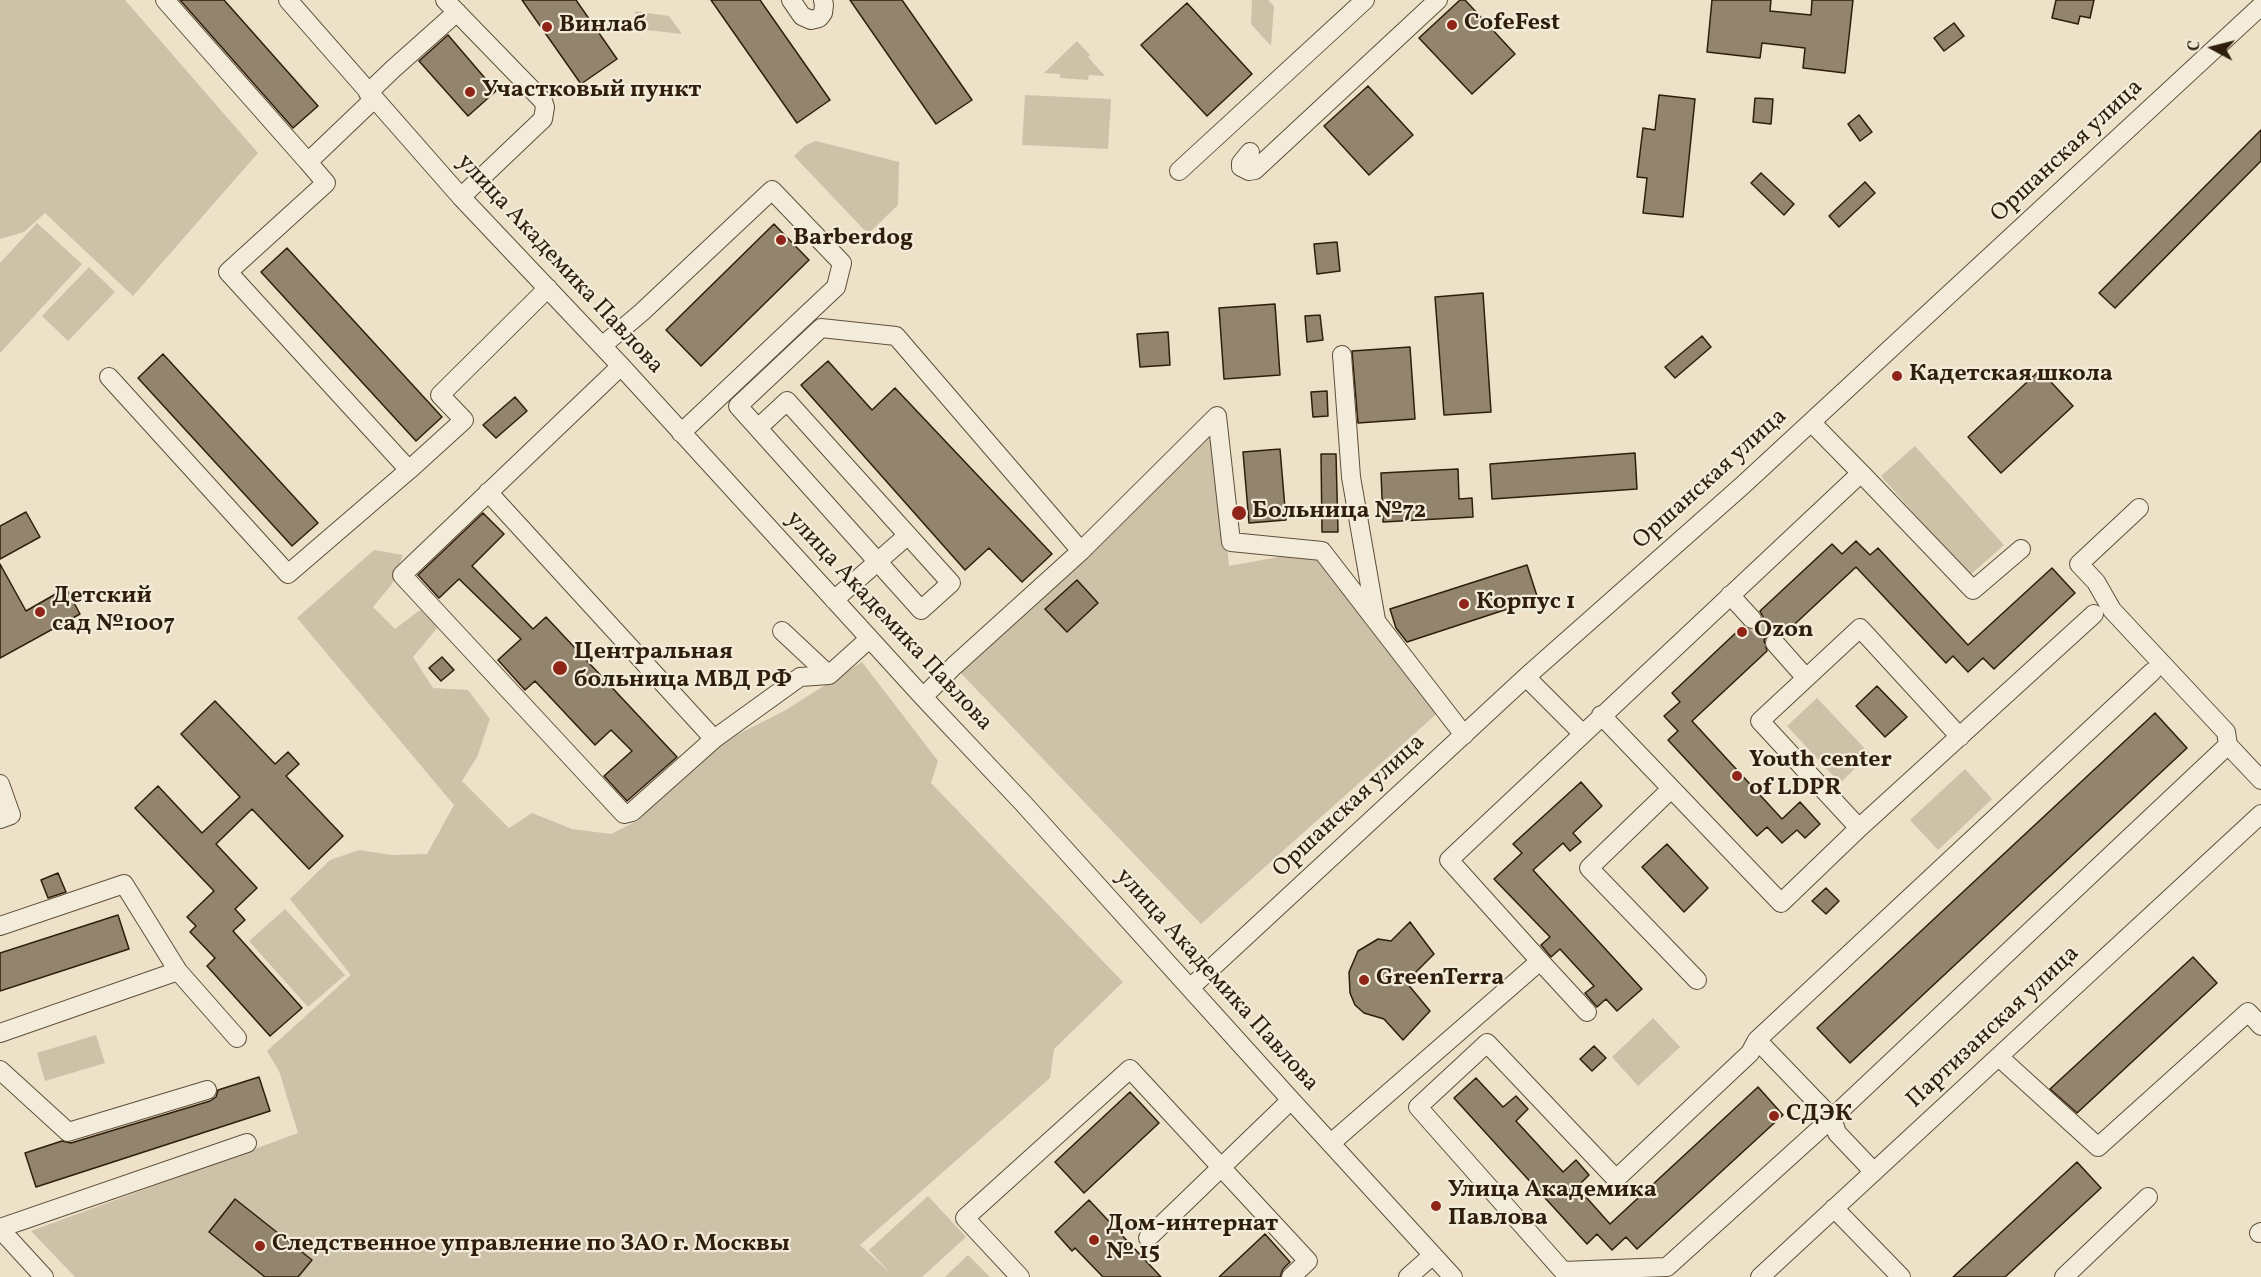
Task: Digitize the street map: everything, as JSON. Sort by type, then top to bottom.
[{"type":"street","points":[[165,0],[326,183],[228,272],[409,470]]},
{"type":"street","name":"улица Академика Павлова","points":[[288,0],[461,197],[621,366],[869,639],[1022,802],[1454,1277]]},
{"type":"street","points":[[791,0],[802,16],[811,20],[819,18],[824,13],[823,0]]},
{"type":"street","points":[[1179,171],[1365,0]]},
{"type":"street","points":[[1250,152],[1241,162],[1242,167],[1249,171],[1255,170],[1438,0]]},
{"type":"street","points":[[308,162],[371,96],[451,6],[543,101],[545,111],[543,119],[461,197]]},
{"type":"street","name":"Оршанская улица","points":[[1190,988],[1526,677],[1743,486],[2261,6]]},
{"type":"street","points":[[602,346],[642,312],[772,190],[842,263],[836,287],[681,433]]},
{"type":"street","points":[[109,377],[288,574],[464,420],[440,395],[548,288]]},
{"type":"street","points":[[758,428],[787,401],[951,583],[921,610],[738,406],[821,328],[896,336],[1081,551]]},
{"type":"street","points":[[1342,356],[1351,477],[1376,622]]},
{"type":"street","points":[[621,366],[402,575],[624,814],[632,812],[714,739],[800,677],[829,675],[869,639]]},
{"type":"street","points":[[923,697],[1081,551],[1217,416],[1231,542],[1322,551],[1464,735]]},
{"type":"street","points":[[1811,422],[1973,590],[2020,549]]},
{"type":"street","points":[[1587,1012],[1449,860],[1861,473]]},
{"type":"street","points":[[488,492],[714,739]]},
{"type":"street","points":[[2139,508],[2079,564],[2096,582],[2112,610],[2226,732],[2228,745],[2261,780]]},
{"type":"street","points":[[834,600],[908,535]]},
{"type":"street","points":[[1730,595],[1752,619]]},
{"type":"street","points":[[1601,715],[1781,903],[1859,828],[2094,614]]},
{"type":"street","points":[[1859,828],[1760,721],[1860,628],[1960,737]]},
{"type":"street","points":[[782,631],[829,675]]},
{"type":"street","points":[[1774,643],[1806,678]]},
{"type":"street","points":[[2152,672],[1757,1040],[1750,1053],[1616,1179],[1487,1043],[1418,1107],[1563,1271],[1667,1267],[1832,1118],[2228,745]]},
{"type":"street","points":[[1526,677],[1582,733]]},
{"type":"street","points":[[0,784],[11,815],[0,819]]},
{"type":"street","points":[[1671,789],[1589,868],[1697,980]]},
{"type":"street","name":"Партизанская улица","points":[[1760,1277],[2257,824]]},
{"type":"street","points":[[0,926],[124,884],[178,971],[237,1038]]},
{"type":"street","points":[[1330,1143],[1540,961]]},
{"type":"street","points":[[0,1033],[178,971]]},
{"type":"street","points":[[1999,1057],[2098,1147],[2248,1012],[2261,1026]]},
{"type":"street","points":[[1757,1040],[1832,1118],[1837,1133],[1875,1172]]},
{"type":"street","points":[[1020,1277],[965,1218],[1130,1069],[1308,1261],[1292,1277]]},
{"type":"street","points":[[0,1070],[68,1132],[207,1090]]},
{"type":"street","points":[[1148,1238],[1291,1100]]},
{"type":"street","points":[[44,1277],[0,1228],[247,1143]]},
{"type":"street","points":[[2064,1277],[2148,1197]]},
{"type":"street","points":[[1834,1208],[1901,1277]]},
{"type":"street","points":[[1408,1277],[1433,1255]]},
{"type":"shaded area","points":[[0,0],[125,0],[258,153],[133,296],[45,213],[24,232],[0,239]]},
{"type":"shaded area","points":[[1252,0],[1268,0],[1274,6],[1271,46],[1251,24]]},
{"type":"shaded area","points":[[634,11],[669,16],[682,34],[647,30]]},
{"type":"shaded area","points":[[1077,41],[1105,76],[1089,75],[1088,80],[1060,78],[1060,74],[1044,73]]},
{"type":"shaded area","points":[[1025,95],[1111,99],[1108,149],[1022,145]]},
{"type":"shaded area","points":[[816,141],[899,162],[898,205],[868,234],[794,156],[806,145]]},
{"type":"shaded area","points":[[37,223],[82,264],[0,353],[0,263]]},
{"type":"shaded area","points":[[89,267],[115,292],[68,341],[42,316]]},
{"type":"shaded area","points":[[1216,420],[1229,566],[1311,551],[1417,690],[1442,709],[1201,924],[954,666]]},
{"type":"shaded area","points":[[1915,446],[2004,545],[1969,576],[1881,476]]},
{"type":"shaded area","points":[[374,550],[403,555],[392,584],[373,607],[395,629],[420,610],[438,627],[413,657],[433,688],[468,690],[490,719],[477,757],[462,781],[509,828],[532,813],[572,829],[611,834],[639,820],[693,757],[784,711],[862,662],[938,761],[931,783],[1123,982],[1054,1049],[1050,1078],[860,1245],[891,1274],[869,1250],[928,1196],[966,1237],[922,1277],[75,1277],[31,1231],[298,1133],[279,1071],[267,1051],[351,975],[290,899],[330,860],[359,850],[392,855],[427,854],[454,805],[297,618]]},
{"type":"shaded area","points":[[1817,698],[1870,754],[1840,783],[1787,726]]},
{"type":"shaded area","points":[[1965,769],[1992,799],[1938,850],[1910,820]]},
{"type":"shaded area","points":[[285,909],[345,975],[308,1007],[249,941]]},
{"type":"shaded area","points":[[1653,1018],[1680,1047],[1638,1086],[1612,1057]]},
{"type":"shaded area","points":[[96,1035],[105,1063],[45,1081],[37,1053]]},
{"type":"shaded area","points":[[968,1255],[990,1277],[945,1277]]},
{"type":"building","points":[[180,0],[224,0],[318,106],[293,128]]},
{"type":"building","points":[[522,0],[576,0],[617,59],[581,84]]},
{"type":"building","points":[[711,0],[760,0],[830,100],[797,123]]},
{"type":"building","points":[[850,0],[902,0],[972,100],[936,124]]},
{"type":"building","points":[[1460,0],[1465,0],[1515,54],[1472,94],[1419,38]]},
{"type":"building","points":[[1712,0],[1771,0],[1770,11],[1811,15],[1812,0],[1853,0],[1845,73],[1803,68],[1805,48],[1762,43],[1760,58],[1707,52]]},
{"type":"building","points":[[2056,0],[2094,0],[2090,18],[2080,16],[2078,24],[2052,18]]},
{"type":"building","points":[[1187,3],[1252,74],[1207,116],[1141,45]]},
{"type":"building","points":[[1954,23],[1964,36],[1944,51],[1934,38]]},
{"type":"building","points":[[448,35],[496,91],[468,116],[419,61]]},
{"type":"building","points":[[1368,86],[1413,135],[1369,175],[1324,126]]},
{"type":"building","points":[[1659,95],[1695,99],[1683,217],[1643,213],[1647,178],[1637,177],[1643,128],[1655,130]]},
{"type":"building","points":[[1755,98],[1773,99],[1771,124],[1753,122]]},
{"type":"building","points":[[1859,115],[1872,132],[1860,141],[1848,124]]},
{"type":"building","points":[[2261,130],[2261,161],[2115,308],[2099,293]]},
{"type":"building","points":[[1761,173],[1794,204],[1784,215],[1751,183]]},
{"type":"building","points":[[1865,182],[1875,193],[1839,227],[1829,216]]},
{"type":"building","points":[[774,224],[809,260],[701,366],[666,330]]},
{"type":"building","points":[[1337,242],[1340,271],[1317,274],[1314,244]]},
{"type":"building","points":[[287,248],[442,417],[416,441],[261,272]]},
{"type":"building","points":[[1483,293],[1491,412],[1444,415],[1435,297]]},
{"type":"building","points":[[1275,304],[1280,375],[1224,379],[1219,308]]},
{"type":"building","points":[[1320,315],[1323,340],[1307,342],[1305,316]]},
{"type":"building","points":[[1168,332],[1170,365],[1140,367],[1137,334]]},
{"type":"building","points":[[1702,336],[1711,347],[1675,378],[1665,367]]},
{"type":"building","points":[[1410,347],[1415,419],[1358,423],[1352,351]]},
{"type":"building","points":[[163,354],[318,523],[292,546],[138,378]]},
{"type":"building","points":[[828,361],[872,410],[895,388],[1052,554],[1022,582],[989,548],[965,570],[801,385]]},
{"type":"building","points":[[2040,370],[2073,406],[2001,473],[1968,437]]},
{"type":"building","points":[[1327,391],[1328,416],[1313,417],[1311,392]]},
{"type":"building","points":[[515,397],[527,411],[496,438],[483,425]]},
{"type":"building","points":[[1280,449],[1286,520],[1249,523],[1243,452]]},
{"type":"building","points":[[1635,453],[1637,489],[1492,499],[1490,464]]},
{"type":"building","points":[[1321,454],[1336,454],[1338,532],[1322,532]]},
{"type":"building","points":[[1458,469],[1459,499],[1472,498],[1473,517],[1383,522],[1381,473]]},
{"type":"building","name":"Детский сад №1007","points":[[26,512],[40,537],[0,559],[0,526]]},
{"type":"building","points":[[483,513],[504,534],[472,566],[533,629],[546,617],[677,757],[627,801],[604,776],[632,751],[611,730],[595,745],[535,681],[525,690],[498,660],[521,639],[459,579],[439,598],[418,575]]},
{"type":"building","points":[[1856,541],[1870,555],[1878,548],[1968,645],[2052,568],[2075,593],[1994,669],[1983,658],[1968,672],[1953,656],[1946,663],[1856,567],[1783,635],[1778,632],[1768,634],[1764,640],[1767,651],[1692,721],[1782,819],[1800,802],[1820,824],[1805,838],[1797,830],[1782,843],[1767,827],[1757,836],[1668,740],[1678,731],[1664,716],[1680,702],[1672,693],[1743,626],[1754,630],[1760,627],[1763,617],[1760,611],[1832,544],[1842,554]]},
{"type":"building","name":"Детский сад №1007","points":[[0,564],[26,611],[66,588],[80,614],[0,658]]},
{"type":"building","name":"Корпус 1","points":[[1527,565],[1538,599],[1407,642],[1396,628],[1390,609]]},
{"type":"building","points":[[1077,580],[1098,603],[1067,632],[1045,609]]},
{"type":"building","points":[[442,657],[454,670],[441,681],[429,668]]},
{"type":"building","points":[[1877,686],[1907,717],[1885,737],[1856,706]]},
{"type":"building","points":[[215,701],[275,764],[288,752],[299,764],[286,776],[343,836],[309,869],[252,809],[216,844],[257,888],[235,909],[245,920],[233,931],[302,1008],[270,1036],[207,966],[215,958],[190,932],[196,926],[187,917],[214,891],[135,808],[158,786],[202,833],[240,797],[181,734]]},
{"type":"building","points":[[2155,713],[2187,748],[1850,1063],[1817,1028]]},
{"type":"building","points":[[1581,782],[1602,806],[1573,833],[1581,842],[1570,851],[1563,843],[1533,870],[1642,989],[1617,1011],[1606,999],[1597,1007],[1585,993],[1594,986],[1560,949],[1551,957],[1541,945],[1550,937],[1494,879],[1522,853],[1513,844]]},
{"type":"building","points":[[1667,844],[1708,888],[1684,912],[1642,867]]},
{"type":"building","points":[[58,873],[66,892],[48,898],[41,880]]},
{"type":"building","points":[[1826,888],[1839,901],[1826,914],[1812,901]]},
{"type":"building","points":[[118,915],[129,949],[0,991],[0,953]]},
{"type":"building","points":[[1410,922],[1434,954],[1406,982],[1430,1011],[1403,1040],[1384,1019],[1364,1013],[1355,1005],[1350,993],[1349,972],[1358,951],[1378,939],[1391,941]]},
{"type":"building","points":[[2193,957],[2217,983],[2077,1113],[2050,1089]]},
{"type":"building","points":[[1594,1046],[1606,1058],[1592,1071],[1580,1059]]},
{"type":"building","points":[[259,1077],[270,1111],[36,1187],[25,1153],[62,1141],[71,1143],[210,1101],[216,1097],[218,1090]]},
{"type":"building","points":[[1476,1078],[1503,1107],[1516,1096],[1528,1109],[1516,1121],[1563,1172],[1576,1160],[1589,1175],[1577,1187],[1610,1224],[1758,1087],[1783,1115],[1637,1249],[1626,1237],[1612,1250],[1597,1234],[1587,1244],[1454,1098]]},
{"type":"building","points":[[1130,1092],[1159,1123],[1084,1193],[1055,1162]]},
{"type":"building","points":[[2077,1162],[2101,1188],[2005,1277],[1953,1277]]},
{"type":"building","name":"Следственное управление по ЗАО г. Москвы","points":[[235,1199],[312,1260],[298,1277],[265,1277],[209,1232]]},
{"type":"building","name":"Дом-интернат № 15","points":[[1089,1200],[1161,1277],[1103,1277],[1075,1248],[1072,1251],[1055,1232]]},
{"type":"building","points":[[1265,1234],[1290,1262],[1283,1269],[1280,1277],[1219,1277]]},
{"type":"tunnel","points":[[1752,619],[1775,643]]},
{"type":"place","name":"CofeFest","points":[[1452,25]]},
{"type":"place","name":"Винлаб","points":[[547,27]]},
{"type":"place","name":"Участковый пункт","points":[[470,92]]},
{"type":"place","name":"Barberdog","points":[[781,240]]},
{"type":"place","name":"Кадетская школа","points":[[1897,376]]},
{"type":"place","name":"Больница №72","points":[[1239,513]]},
{"type":"place","name":"Корпус 1","points":[[1464,604]]},
{"type":"place","name":"Детский сад №1007","points":[[40,612]]},
{"type":"place","name":"Ozon","points":[[1742,632]]},
{"type":"place","name":"Центральная больница МВД РФ","points":[[560,668]]},
{"type":"place","name":"Youth center of LDPR","points":[[1737,776]]},
{"type":"place","name":"GreenTerra","points":[[1364,980]]},
{"type":"place","name":"СДЭК","points":[[1774,1116]]},
{"type":"place","name":"Улица Академика Павлова","points":[[1436,1206]]},
{"type":"place","name":"Дом-интернат № 15","points":[[1094,1240]]},
{"type":"place","name":"Следственное управление по ЗАО г. Москвы","points":[[260,1246]]}]
